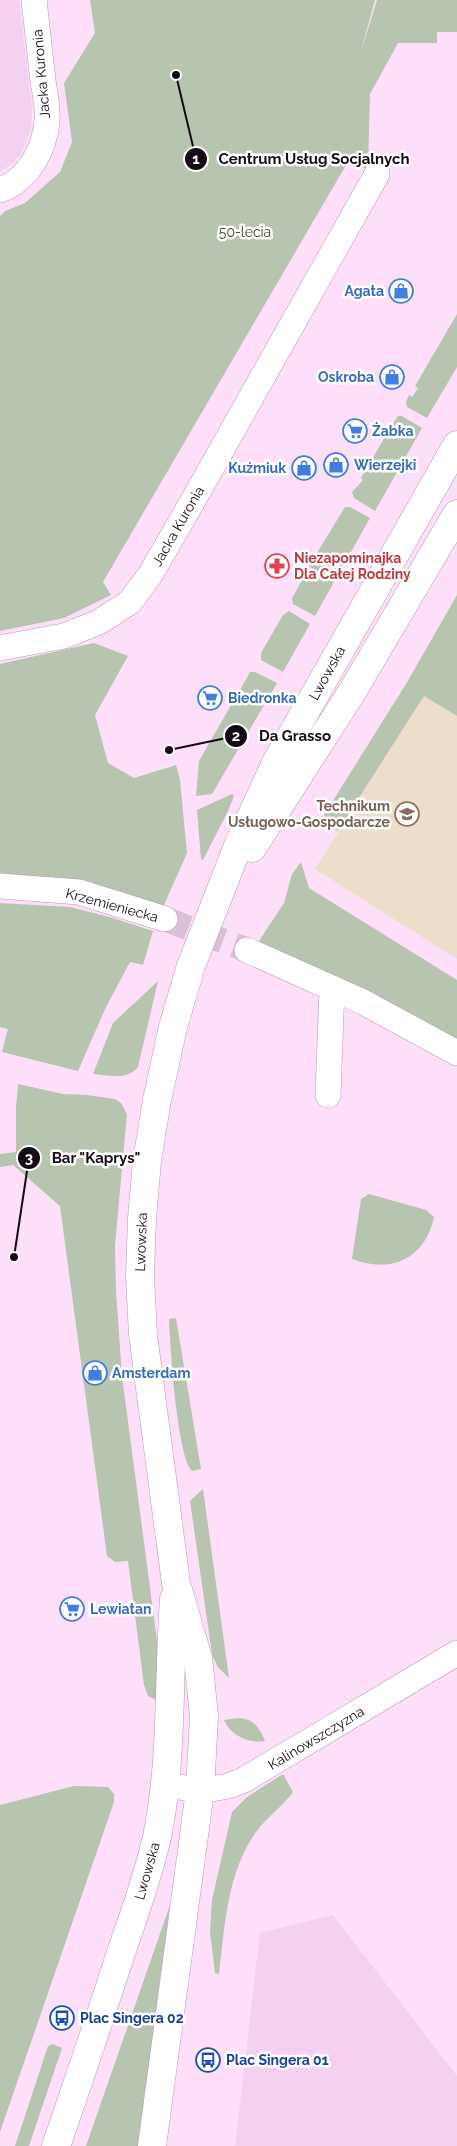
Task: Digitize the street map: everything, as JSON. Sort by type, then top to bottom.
[{"type":"street","name":"Jacka Kuronia","points":[[0,190],[14,183],[33,162],[41,146],[47,119],[34,0]]},
{"type":"street","name":"Jacka Kuronia","points":[[0,648],[64,636],[99,622],[130,602],[150,575],[191,504],[377,174]]},
{"type":"street","name":"Lwowska","points":[[152,2146],[200,1790],[204,1716],[198,1658],[176,1583],[143,1335],[140,1276],[142,1218],[147,1161],[173,1027],[191,966],[240,841],[276,763],[457,446]]},
{"type":"street","name":"Lwowska","points":[[214,909],[352,692],[457,514]]},
{"type":"street","name":"Krzemieniecka","points":[[0,886],[79,892],[165,919]]},
{"type":"street","points":[[247,950],[363,1002],[457,1053]]},
{"type":"street","points":[[328,1095],[332,988]]},
{"type":"street","name":"Lwowska","points":[[56,2146],[141,1894],[156,1837],[165,1784],[171,1718],[170,1653],[176,1583]]},
{"type":"street","name":"Kalinowszczyzna","points":[[165,1784],[200,1790],[228,1786],[242,1781],[457,1653]]},
{"type":"shaded area","points":[[0,0],[19,0],[32,109],[31,129],[21,154],[0,173]]},
{"type":"shaded area","points":[[424,696],[457,716],[457,959],[315,869]]},
{"type":"shaded area","points":[[333,1915],[457,2076],[457,2146],[235,2146],[260,1933]]},
{"type":"green space","name":"50-lecia","points":[[90,0],[375,0],[360,55],[377,0],[457,0],[457,32],[437,32],[437,43],[398,43],[370,94],[368,170],[349,160],[103,582],[111,595],[64,618],[0,631],[0,216],[5,211],[25,203],[60,172],[72,142],[64,83],[95,33]]},
{"type":"green space","points":[[457,314],[457,367],[427,418],[407,407],[406,402],[409,395],[412,397],[418,388],[415,386]]},
{"type":"green space","points":[[398,416],[402,416],[422,428],[375,511],[354,498],[352,492],[363,480],[361,478],[385,437],[388,439],[394,430],[390,428]]},
{"type":"green space","points":[[345,507],[350,507],[370,518],[315,616],[293,604],[292,598],[304,577],[307,578],[313,569],[309,566]]},
{"type":"green space","points":[[457,595],[457,716],[424,696],[338,831],[327,824],[324,815],[406,684]]},
{"type":"green space","points":[[289,611],[310,624],[283,672],[261,660],[261,653],[283,615]]},
{"type":"green space","points":[[94,643],[128,656],[95,715],[108,763],[134,778],[176,765],[180,780],[187,853],[161,912],[0,877],[0,664]]},
{"type":"green space","points":[[250,672],[255,672],[277,683],[212,794],[196,796],[199,761],[234,700],[242,705],[248,695],[240,690]]},
{"type":"green space","points":[[232,794],[234,796],[228,811],[203,860],[201,859],[197,810]]},
{"type":"green space","points":[[301,862],[309,888],[457,980],[457,1042],[271,951],[259,941],[284,903],[292,874]]},
{"type":"green space","points":[[0,903],[70,907],[153,931],[143,965],[130,962],[106,1007],[78,1071],[2,1052],[8,1029],[0,1027]]},
{"type":"green space","points":[[158,981],[138,1067],[123,1076],[93,1074],[113,1023]]},
{"type":"green space","points":[[18,1084],[63,1094],[115,1099],[121,1103],[127,1114],[115,1245],[116,1291],[122,1376],[157,1641],[158,1701],[148,1696],[144,1685],[128,1561],[115,1562],[107,1556],[60,1206],[13,1165],[0,1167],[0,1154],[16,1152]]},
{"type":"green space","points":[[369,1194],[426,1210],[434,1217],[423,1243],[414,1253],[393,1263],[380,1265],[352,1259],[361,1199]]},
{"type":"green space","points":[[176,1318],[201,1469],[192,1471],[182,1445],[175,1399],[169,1319]]},
{"type":"green space","points":[[203,1489],[229,1678],[217,1666],[212,1654],[190,1501]]},
{"type":"green space","points":[[238,1718],[252,1722],[265,1741],[247,1740],[235,1734],[224,1720]]},
{"type":"green space","points":[[283,1774],[293,1792],[256,1832],[246,1848],[233,1882],[226,1918],[219,1974],[215,1973],[210,1932],[212,1900],[232,1812],[247,1797]]},
{"type":"green space","points":[[74,1786],[108,1787],[114,1794],[114,1802],[0,2132],[0,1805]]},
{"type":"green space","points":[[170,1905],[138,2146],[86,2146]]},
{"type":"green space","points":[[53,2044],[62,2048],[29,2146],[15,2146],[48,2046]]},
{"type":"tunnel","points":[[165,919],[247,950]]},
{"type":"place","name":"Centrum Usług Socjalnych","points":[[176,75]]},
{"type":"place","name":"Agata","points":[[401,291]]},
{"type":"place","name":"Oskroba","points":[[392,377]]},
{"type":"place","name":"Żabka","points":[[355,431]]},
{"type":"place","name":"Wierzejki","points":[[336,465]]},
{"type":"place","name":"Kuźmiuk","points":[[304,468]]},
{"type":"place","name":"Niezapominajka Dla Całej Rodziny","points":[[277,566]]},
{"type":"place","name":"Biedronka","points":[[210,698]]},
{"type":"place","name":"Da Grasso","points":[[169,750]]},
{"type":"place","name":"Technikum Usługowo-Gospodarcze","points":[[407,814]]},
{"type":"place","name":"Bar \"Kaprys\"","points":[[14,1257]]},
{"type":"place","name":"Amsterdam","points":[[95,1373]]},
{"type":"place","name":"Lewiatan","points":[[72,1609]]},
{"type":"place","name":"Plac Singera 02","points":[[62,2018]]},
{"type":"place","name":"Plac Singera 01","points":[[208,2060]]}]
